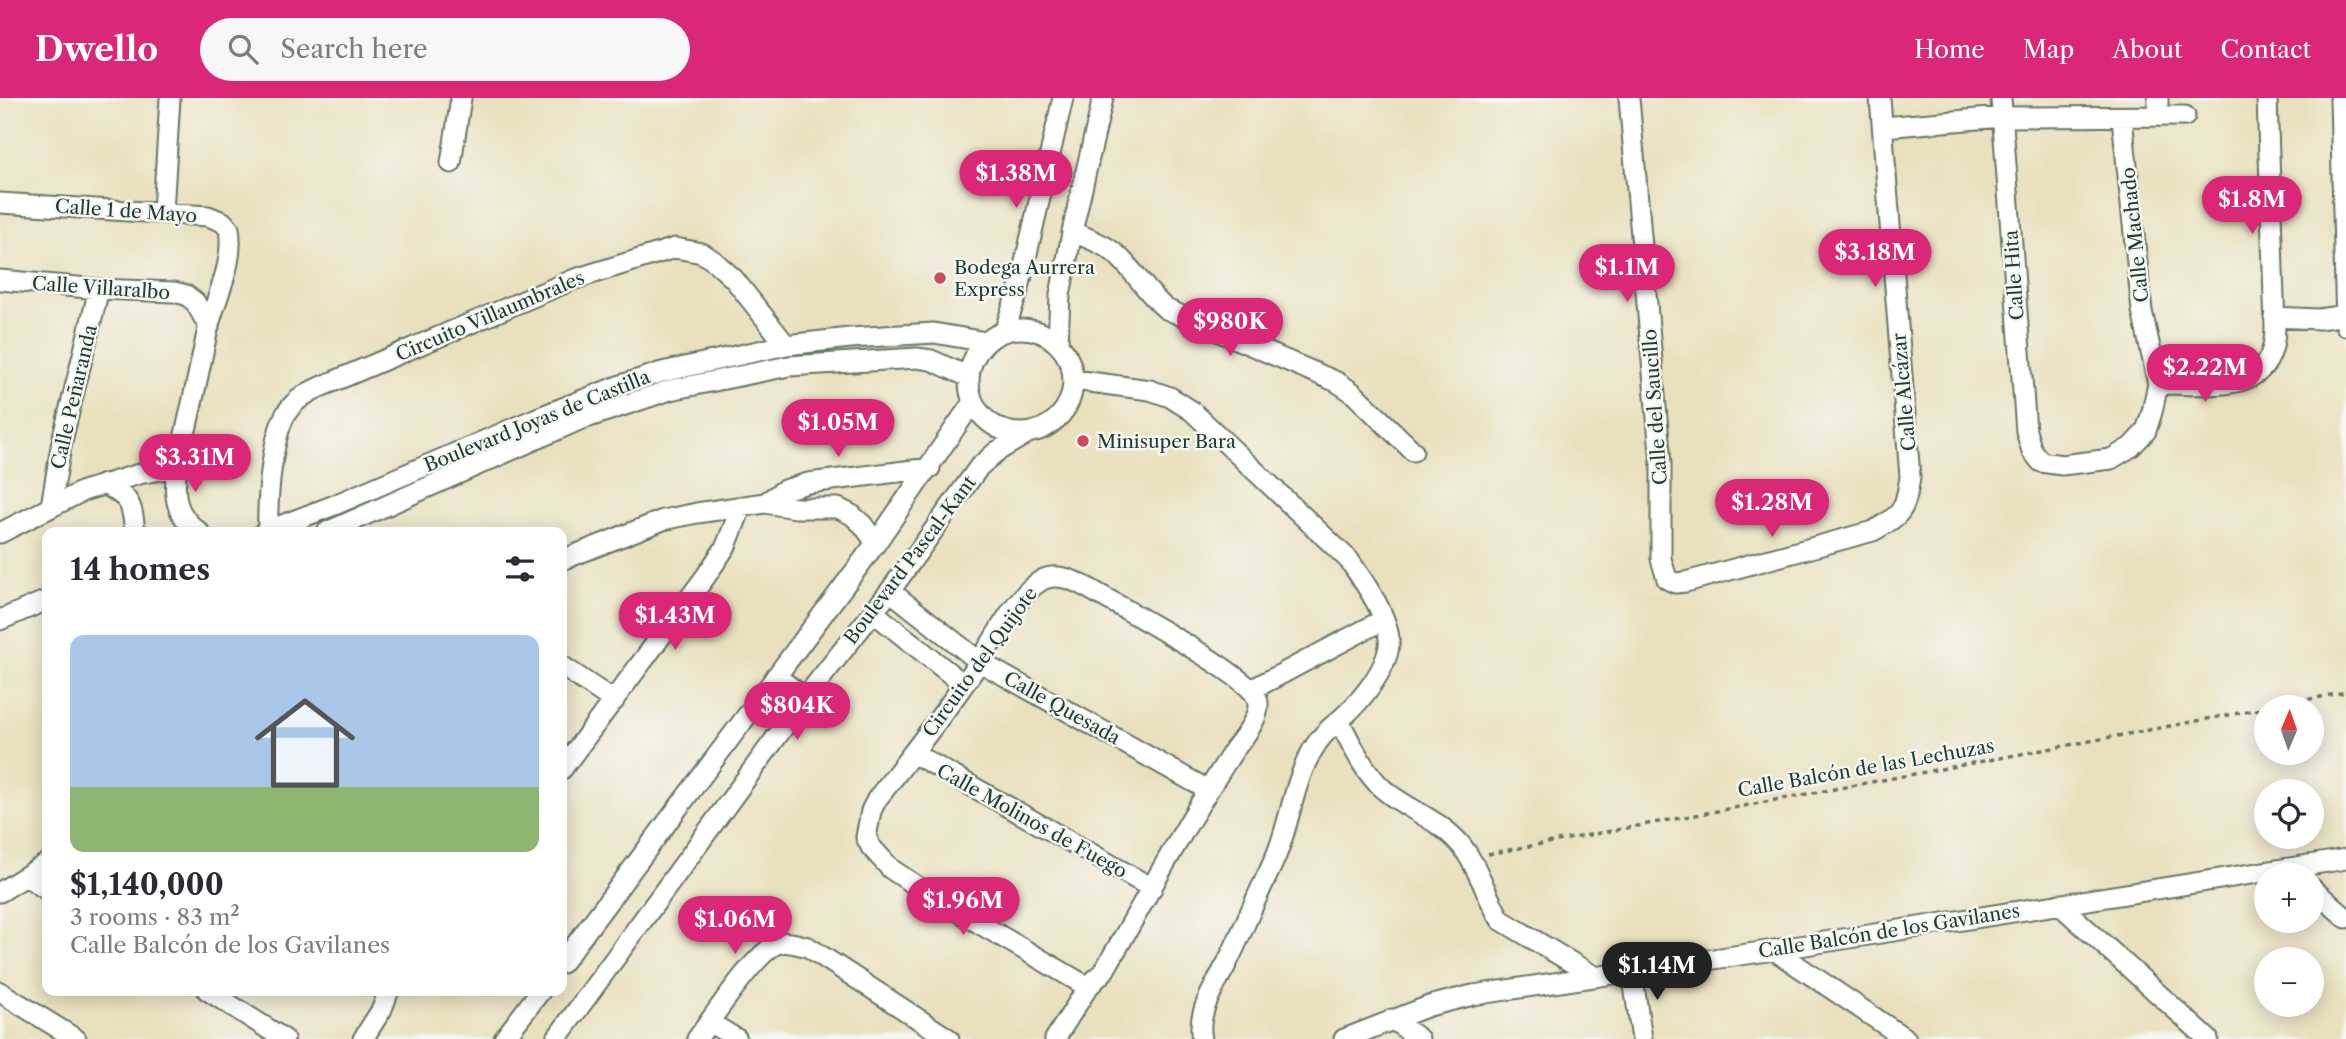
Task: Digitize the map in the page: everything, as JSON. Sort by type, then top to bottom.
[{"type":"street","points":[[163,212],[170,98]]},
{"type":"street","points":[[451,163],[461,98]]},
{"type":"street","points":[[995,337],[1023,329],[1042,333],[1058,344],[1069,360],[1074,380],[1070,398],[1061,415],[1046,427],[1028,433],[1006,431],[987,420],[973,402],[969,377],[974,358],[995,337],[1019,288],[1063,98]]},
{"type":"street","points":[[1058,344],[1060,295],[1103,98]]},
{"type":"street","name":"Calle del Saucillo","points":[[1629,98],[1661,464],[1663,570],[1667,579],[1675,583],[1686,582],[1873,531],[1898,517],[1907,499],[1910,477]]},
{"type":"street","name":"Calle Alcázar","points":[[1880,98],[1910,477]]},
{"type":"street","points":[[2158,384],[2232,383],[2248,380],[2264,368],[2272,355],[2275,344],[2267,98]]},
{"type":"street","points":[[2340,98],[2346,326]]},
{"type":"street","points":[[1883,127],[2001,108],[2122,118],[2158,107],[2185,116]]},
{"type":"street","name":"Calle Hita","points":[[2001,108],[2026,430],[2032,451],[2041,462],[2062,465],[2111,459]]},
{"type":"street","name":"Calle Machado","points":[[2111,459],[2131,447],[2146,430],[2158,384],[2143,311],[2122,118]]},
{"type":"street","name":"Calle 1 de Mayo","points":[[0,203],[163,212],[208,216],[223,222],[229,229],[230,247],[209,327]]},
{"type":"street","points":[[1072,231],[1106,246],[1121,258],[1156,301],[1166,309],[1337,382],[1352,392],[1413,451]]},
{"type":"street","name":"Circuito Villaumbrales","points":[[267,527],[271,475],[280,431],[287,411],[298,400],[318,388],[575,279],[675,248],[702,253],[734,279],[786,345]]},
{"type":"street","name":"Calle Villaralbo","points":[[0,280],[99,289],[174,292],[186,295],[195,302],[209,327]]},
{"type":"street","name":"Calle Peñaranda","points":[[51,506],[62,442],[99,289]]},
{"type":"street","points":[[2274,317],[2319,319],[2346,315]]},
{"type":"street","points":[[194,527],[181,515],[175,502],[174,488],[209,327]]},
{"type":"street","name":"Boulevard Joyas de Castilla","points":[[279,527],[618,386],[709,360],[786,345],[934,334],[995,337]]},
{"type":"street","name":"Boulevard Joyas de Castilla","points":[[338,527],[577,421],[670,390],[789,366],[904,359],[931,360],[969,377]]},
{"type":"street","points":[[1074,380],[1150,390],[1170,397],[1192,411],[1349,560],[1366,584],[1383,620],[1389,646],[1381,669],[1367,691],[1316,744],[1301,774],[1279,848],[1234,950],[1206,1004],[1200,1027],[1202,1039]]},
{"type":"street","name":"Boulevard Pascal-Kant","points":[[567,956],[876,543],[973,402]]},
{"type":"street","name":"Boulevard Pascal-Kant","points":[[566,1035],[805,698],[890,591],[979,467],[996,452],[1028,433]]},
{"type":"street","points":[[0,533],[51,506],[104,484],[177,467]]},
{"type":"street","points":[[765,503],[784,490],[808,483],[930,468]]},
{"type":"street","points":[[104,484],[129,500],[135,527]]},
{"type":"street","points":[[567,558],[663,520],[765,503],[796,508],[838,508],[863,525],[876,543]]},
{"type":"street","points":[[567,762],[726,546],[741,508]]},
{"type":"street","name":"Circuito del Quijote","points":[[1088,987],[891,869],[871,847],[866,837],[871,811],[1027,592],[1044,579],[1056,576],[1074,580],[1207,658],[1237,677],[1251,690]]},
{"type":"street","name":"Calle Quesada","points":[[890,591],[979,662],[1208,790]]},
{"type":"street","points":[[0,620],[42,602]]},
{"type":"street","points":[[873,612],[963,684]]},
{"type":"street","points":[[1055,1039],[1088,987],[1104,971],[1208,790],[1252,725],[1258,705],[1251,690],[1383,620]]},
{"type":"street","points":[[567,669],[614,701]]},
{"type":"street","points":[[776,676],[805,698]]},
{"type":"street","points":[[1339,721],[1366,769],[1381,788],[1447,831],[1470,858],[1479,870],[1501,920],[1594,976]]},
{"type":"street","name":"Calle Molinos de Fuego","points":[[913,753],[1152,888]]},
{"type":"street","name":"Calle Balcón de los Gavilanes","points":[[2324,864],[2346,859]]},
{"type":"street","points":[[0,892],[42,866]]},
{"type":"street","points":[[26,876],[42,887]]},
{"type":"street","name":"Calle Balcón de los Gavilanes","points":[[1345,1039],[1429,1006],[1473,995],[2059,904],[2254,877]]},
{"type":"street","points":[[2324,899],[2346,918]]},
{"type":"street","points":[[2059,904],[2208,1039]]},
{"type":"street","points":[[697,1039],[761,955],[779,944],[790,943],[807,947],[949,1039]]},
{"type":"street","points":[[1774,950],[1906,1039]]},
{"type":"street","points":[[1632,972],[1642,1039]]},
{"type":"street","points":[[0,992],[76,1039]]},
{"type":"street","points":[[216,996],[284,1039]]},
{"type":"street","points":[[363,1039],[382,1009],[387,996]]},
{"type":"street","points":[[504,1039],[536,996]]},
{"type":"street","points":[[1392,1019],[1419,1039]]},
{"type":"street","points":[[709,1022],[737,1039]]},
{"type":"path","name":"Calle Balcón de las Lechuzas","points":[[2324,696],[2346,692]]},
{"type":"path","name":"Calle Balcón de las Lechuzas","points":[[1470,858],[2254,710]]},
{"type":"place","name":"Bodega Aurrera Express","points":[[940,278]]},
{"type":"place","name":"Minisuper Bara","points":[[1083,441]]}]
